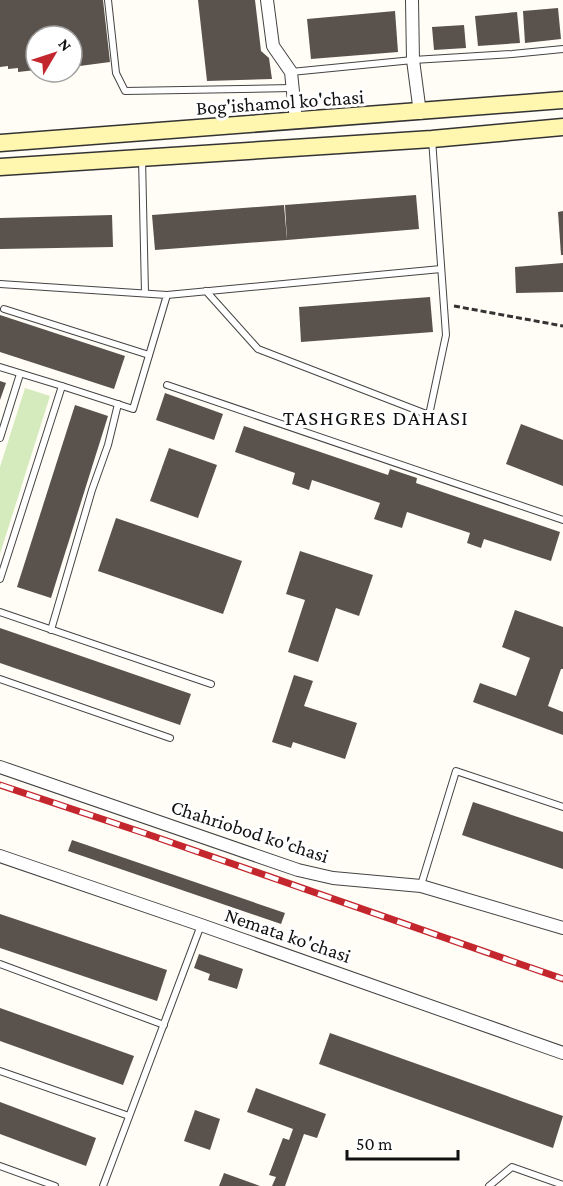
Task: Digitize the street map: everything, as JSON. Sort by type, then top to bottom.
[{"type":"main road","name":"Bog'ishamol ko'chasi","points":[[0,143],[563,100]]},
{"type":"main road","points":[[424,112],[432,139]]},
{"type":"main road","points":[[0,167],[432,139],[563,127]]},
{"type":"street","points":[[267,0],[273,46],[291,72],[296,121]]},
{"type":"street","points":[[412,0],[413,60],[424,112]]},
{"type":"street","name":"Chahriobod ko'chasi","points":[[0,767],[298,870],[333,878],[421,886],[563,928]]},
{"type":"street","name":"Nemata ko'chasi","points":[[0,856],[563,1053]]},
{"type":"lane","points":[[108,0],[116,73],[125,91],[292,88]]},
{"type":"lane","points":[[291,72],[563,49]]},
{"type":"lane","points":[[206,291],[258,349],[429,415],[446,335],[432,139]]},
{"type":"lane","points":[[142,157],[145,293]]},
{"type":"lane","points":[[0,284],[167,295],[441,269]]},
{"type":"lane","points":[[0,367],[133,409],[167,295]]},
{"type":"lane","points":[[4,309],[149,355]]},
{"type":"lane","points":[[0,438],[20,374]]},
{"type":"lane","points":[[167,385],[563,520]]},
{"type":"lane","points":[[0,579],[62,386]]},
{"type":"lane","points":[[51,630],[92,489],[108,445],[118,404]]},
{"type":"lane","points":[[0,612],[211,684]]},
{"type":"lane","points":[[0,679],[170,738]]},
{"type":"lane","points":[[421,886],[456,771],[563,807]]},
{"type":"lane","points":[[103,1186],[201,925]]},
{"type":"lane","points":[[0,964],[164,1025]]},
{"type":"lane","points":[[0,1071],[129,1116]]},
{"type":"lane","points":[[0,1166],[55,1186]]},
{"type":"lane","points":[[489,1186],[512,1167],[563,1185]]},
{"type":"path","points":[[443,304],[563,326]]},
{"type":"green space","points":[[25,388],[50,396],[0,554],[0,467]]},
{"type":"building","points":[[0,0],[103,0],[110,62],[84,65],[84,24],[24,24],[24,71],[18,72],[18,68],[8,69],[8,66],[0,67]]},
{"type":"building","points":[[198,0],[255,0],[261,51],[269,58],[272,79],[207,81]]},
{"type":"building","points":[[558,8],[561,39],[525,43],[523,11]]},
{"type":"building","points":[[395,11],[398,52],[311,59],[307,19]]},
{"type":"building","points":[[517,12],[520,43],[478,46],[475,16]]},
{"type":"building","points":[[464,25],[466,48],[434,50],[432,27]]},
{"type":"building","points":[[416,195],[419,229],[287,240],[285,205]]},
{"type":"building","points":[[284,205],[287,240],[155,250],[152,215]]},
{"type":"building","points":[[563,211],[563,255],[561,255],[558,212]]},
{"type":"building","points":[[112,215],[113,247],[0,249],[0,218]]},
{"type":"building","points":[[563,263],[563,292],[516,293],[515,267]]},
{"type":"building","points":[[430,297],[433,332],[301,342],[299,307]]},
{"type":"building","points":[[0,315],[125,356],[114,389],[0,352]]},
{"type":"building","points":[[0,381],[6,383],[0,400]]},
{"type":"building","points":[[165,393],[223,414],[214,440],[156,420]]},
{"type":"building","points":[[75,405],[108,416],[51,598],[17,587]]},
{"type":"building","points":[[521,424],[563,440],[563,486],[506,464]]},
{"type":"building","points":[[244,426],[388,475],[390,469],[417,478],[416,483],[560,532],[551,561],[484,539],[481,548],[467,543],[470,533],[407,512],[402,528],[374,519],[380,503],[312,480],[309,490],[292,484],[295,473],[235,452]]},
{"type":"building","points":[[169,448],[217,465],[198,518],[150,501]]},
{"type":"building","points":[[116,518],[242,561],[223,614],[98,571]]},
{"type":"building","points":[[300,551],[373,575],[359,616],[336,608],[318,662],[288,652],[305,600],[286,594]]},
{"type":"building","points":[[515,610],[563,627],[563,669],[561,669],[548,706],[563,712],[563,735],[473,702],[480,683],[516,696],[530,658],[502,647]]},
{"type":"building","points":[[0,628],[191,694],[180,725],[0,663]]},
{"type":"building","points":[[294,675],[313,681],[304,706],[357,723],[345,759],[293,742],[291,748],[272,742]]},
{"type":"building","points":[[473,802],[563,832],[563,869],[462,835]]},
{"type":"building","points":[[72,840],[285,913],[281,924],[68,851]]},
{"type":"building","points":[[0,914],[167,970],[157,1001],[0,948]]},
{"type":"building","points":[[199,954],[243,969],[237,989],[208,980],[210,974],[194,968]]},
{"type":"building","points":[[0,1008],[134,1056],[123,1085],[0,1041]]},
{"type":"building","points":[[330,1033],[563,1116],[553,1148],[319,1064]]},
{"type":"building","points":[[256,1088],[326,1114],[317,1138],[304,1134],[285,1186],[272,1186],[276,1177],[269,1175],[283,1138],[289,1140],[293,1129],[247,1112]]},
{"type":"building","points":[[0,1102],[96,1138],[86,1166],[0,1134]]},
{"type":"building","points":[[195,1110],[220,1119],[210,1150],[184,1141]]},
{"type":"building","points":[[224,1173],[260,1186],[219,1186]]},
{"type":"railway","points":[[0,785],[563,979]]},
{"type":"district","name":"TASHGRES DAHASI","points":[[376,418]]}]
